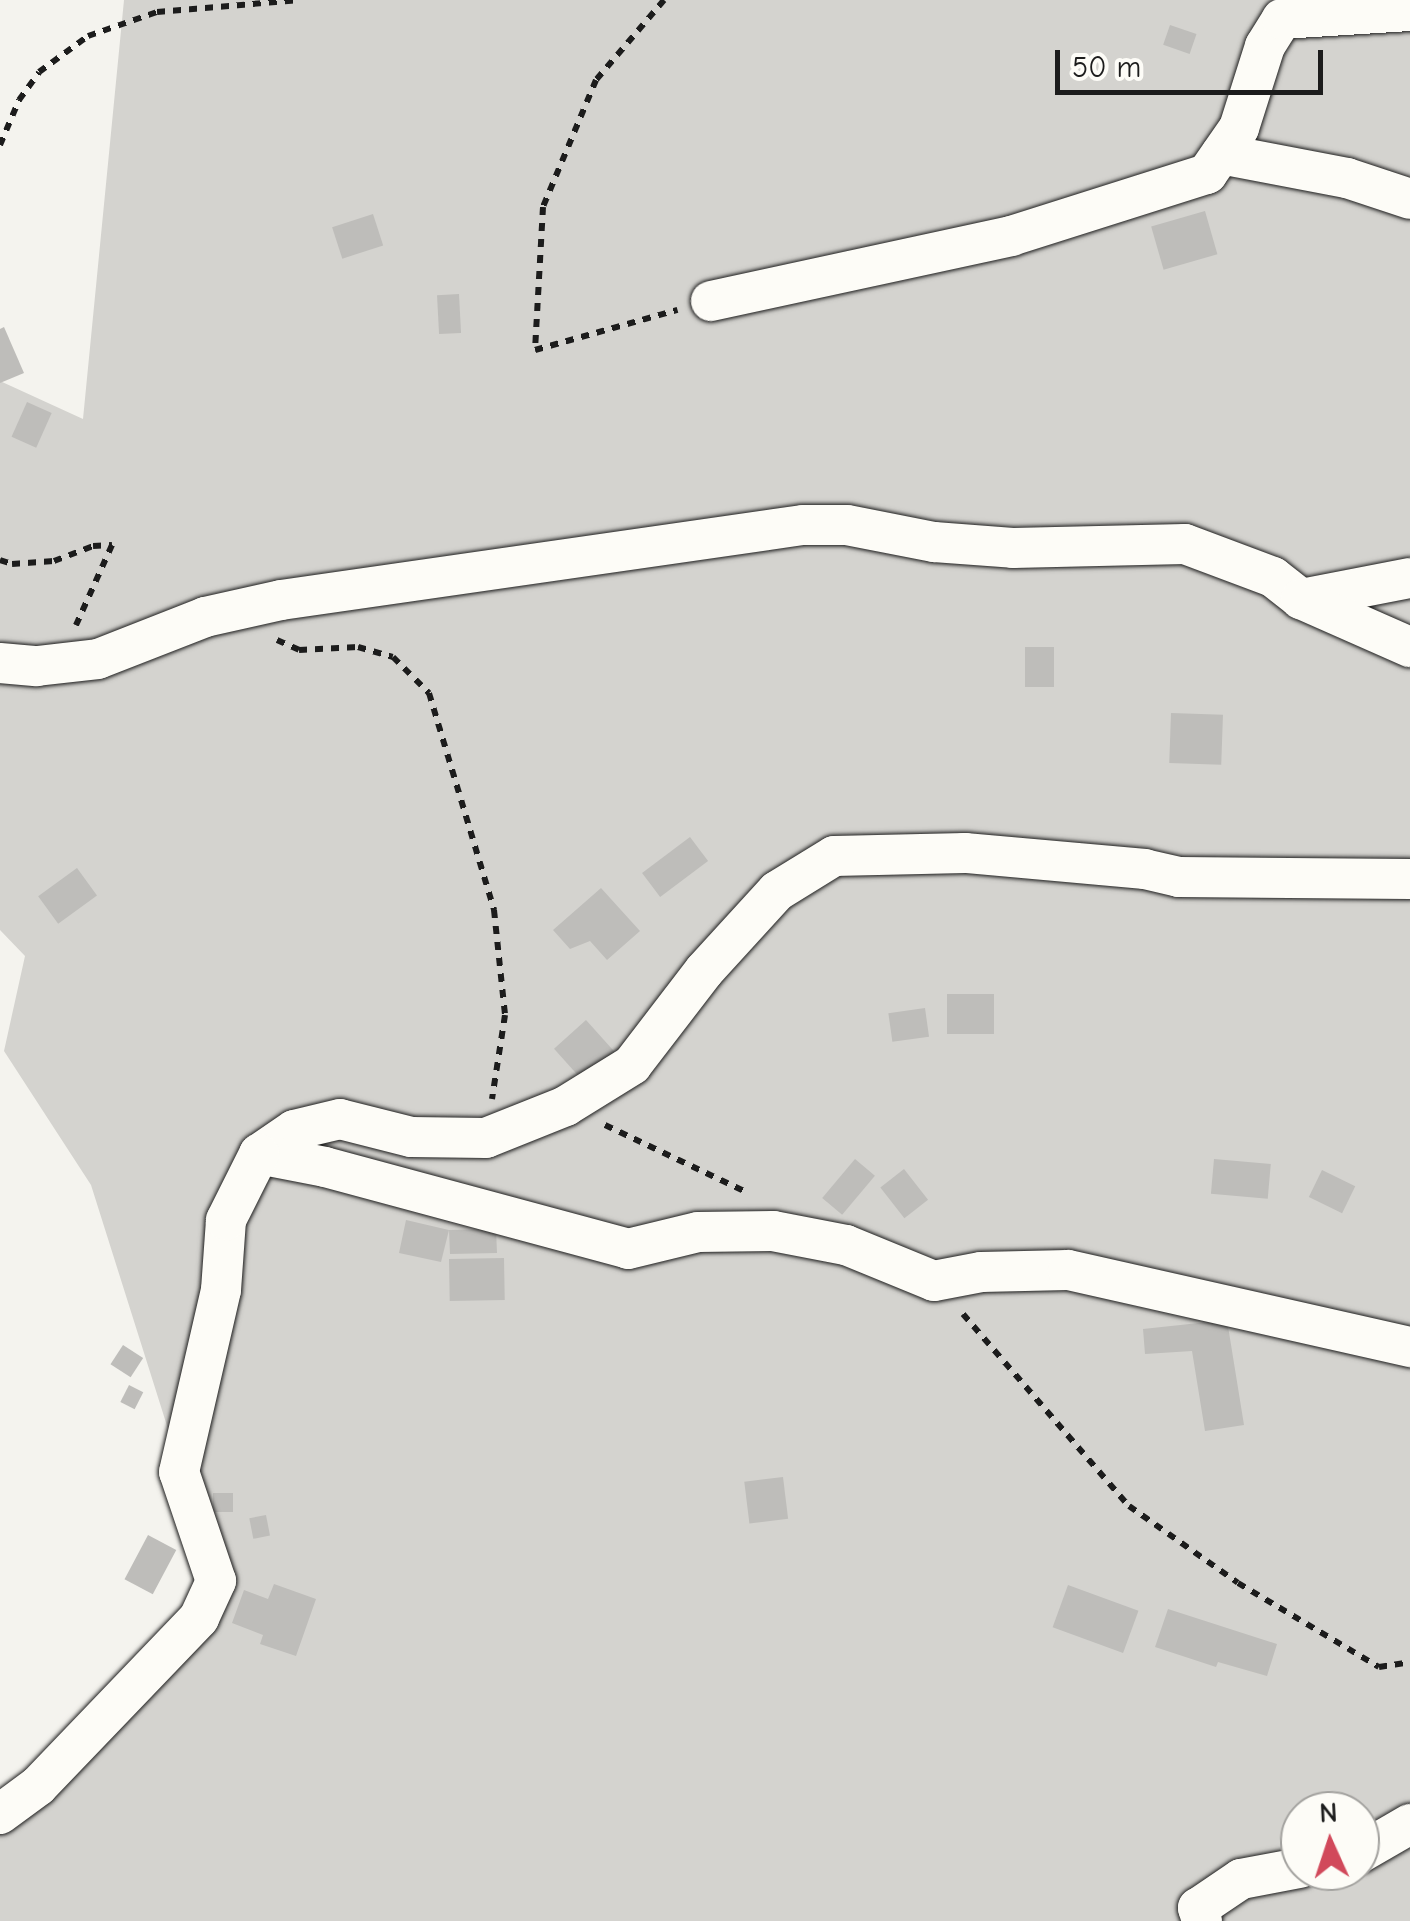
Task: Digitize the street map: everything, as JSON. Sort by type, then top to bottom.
[{"type":"street","points":[[711,301],[1011,236],[1111,208],[1206,174],[1239,128],[1265,46],[1282,19],[1410,11]]},
{"type":"street","points":[[1221,154],[1346,178],[1410,199]]},
{"type":"street","points":[[18,665],[98,659],[205,617],[281,600],[803,525],[847,525],[934,542],[1013,548],[1185,544],[1273,577],[1302,599],[1410,647]]},
{"type":"street","points":[[1302,599],[1410,578]]},
{"type":"street","points":[[0,1814],[38,1786],[174,1646],[199,1618],[216,1582],[179,1472],[221,1290],[226,1220],[259,1154],[294,1130],[340,1119],[411,1137],[486,1138],[566,1106],[632,1065],[704,971],[777,892],[834,856],[964,853],[1145,868],[1179,877],[1410,878]]},
{"type":"street","points":[[259,1154],[325,1167],[628,1249],[698,1232],[773,1232],[846,1245],[934,1281],[981,1272],[1068,1270],[1410,1347]]},
{"type":"street","points":[[1380,1841],[1410,1824]]},
{"type":"street","points":[[1202,1921],[1198,1908],[1241,1879],[1280,1872]]},
{"type":"path","points":[[0,145],[19,100],[39,72],[88,36],[157,12],[300,0]]},
{"type":"path","points":[[664,0],[596,80],[543,207],[534,350],[711,301]]},
{"type":"path","points":[[0,560],[12,564],[54,562],[92,546],[112,546],[80,621],[18,665]]},
{"type":"path","points":[[266,635],[299,650],[358,647],[393,657],[429,693],[494,910],[505,1014],[486,1138]]},
{"type":"path","points":[[566,1106],[760,1198]]},
{"type":"path","points":[[934,1281],[1129,1506],[1238,1583],[1379,1668],[1410,1662]]},
{"type":"shaded area","points":[[124,0],[1410,0],[1410,1921],[0,1921],[0,1808],[216,1581],[91,1185],[4,1051],[25,956],[0,930],[0,381],[83,419]]},
{"type":"building","points":[[1170,25],[1196,34],[1190,54],[1163,45]]},
{"type":"building","points":[[1205,211],[1217,254],[1164,270],[1151,226]]},
{"type":"building","points":[[373,214],[383,245],[342,259],[332,227]]},
{"type":"building","points":[[459,294],[461,333],[439,334],[437,295]]},
{"type":"building","points":[[4,327],[24,373],[0,383],[0,329]]},
{"type":"building","points":[[27,402],[52,413],[36,448],[12,437]]},
{"type":"building","points":[[1025,647],[1054,647],[1054,687],[1025,687]]},
{"type":"building","points":[[1171,713],[1223,715],[1221,765],[1169,763]]},
{"type":"building","points":[[690,837],[708,861],[660,897],[642,873]]},
{"type":"building","points":[[77,868],[97,896],[58,924],[38,896]]},
{"type":"building","points":[[601,888],[640,931],[607,960],[590,941],[570,949],[553,930]]},
{"type":"building","points":[[947,994],[994,994],[994,1034],[947,1034]]},
{"type":"building","points":[[925,1008],[929,1037],[892,1042],[888,1013]]},
{"type":"building","points":[[586,1020],[621,1059],[589,1087],[554,1049]]},
{"type":"building","points":[[855,1159],[875,1176],[842,1215],[822,1198]]},
{"type":"building","points":[[1214,1159],[1271,1164],[1268,1199],[1211,1194]]},
{"type":"building","points":[[904,1169],[928,1200],[904,1218],[880,1187]]},
{"type":"building","points":[[1322,1170],[1355,1186],[1342,1213],[1309,1197]]},
{"type":"building","points":[[406,1220],[449,1230],[441,1262],[399,1253]]},
{"type":"building","points":[[496,1229],[497,1253],[450,1254],[449,1230]]},
{"type":"building","points":[[504,1258],[505,1300],[450,1301],[449,1259]]},
{"type":"building","points":[[1227,1320],[1244,1425],[1205,1431],[1192,1351],[1145,1354],[1143,1329]]},
{"type":"building","points":[[123,1345],[143,1358],[131,1377],[110,1364]]},
{"type":"building","points":[[129,1385],[143,1392],[135,1409],[120,1402]]},
{"type":"building","points":[[783,1477],[788,1519],[749,1523],[744,1482]]},
{"type":"building","points":[[213,1493],[233,1493],[233,1512],[213,1512]]},
{"type":"building","points":[[266,1515],[270,1536],[253,1539],[249,1518]]},
{"type":"building","points":[[148,1535],[176,1550],[153,1594],[125,1579]]},
{"type":"building","points":[[274,1584],[316,1599],[296,1656],[260,1644],[263,1635],[232,1623],[244,1590],[268,1599]]},
{"type":"building","points":[[1068,1585],[1138,1611],[1123,1653],[1053,1627]]},
{"type":"building","points":[[1168,1609],[1277,1644],[1267,1676],[1218,1662],[1216,1667],[1155,1647]]}]
